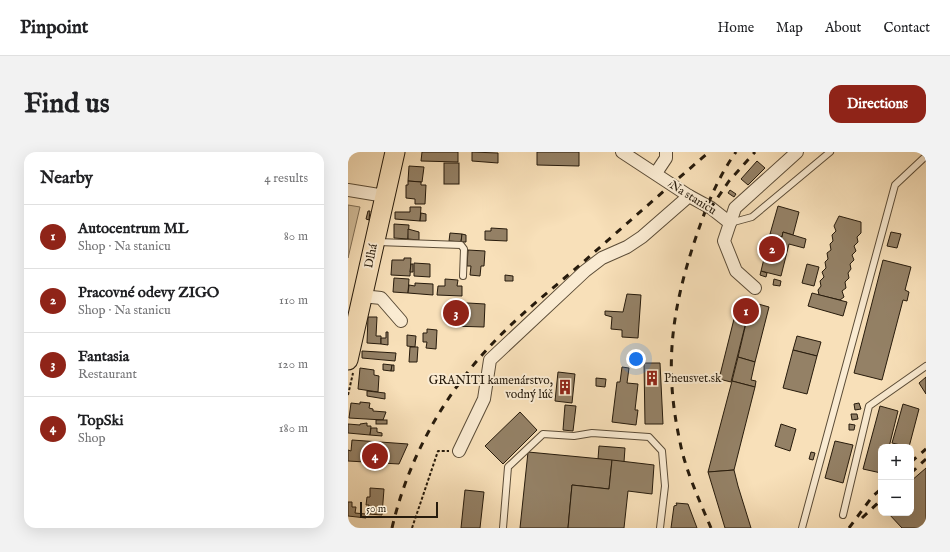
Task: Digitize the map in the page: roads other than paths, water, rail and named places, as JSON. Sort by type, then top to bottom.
[{"type":"main road","name":"Dlhá","points":[[348,360],[395,152]]},
{"type":"street","name":"Na stanicu","points":[[622,152],[689,196],[711,208],[730,223]]},
{"type":"street","points":[[656,173],[666,158],[666,152]]},
{"type":"street","name":"Na stanicu","points":[[755,288],[736,271],[724,241],[736,208],[797,152]]},
{"type":"street","points":[[348,190],[385,196]]},
{"type":"street","points":[[459,451],[484,399],[490,360],[591,266],[602,258],[632,244],[689,196]]},
{"type":"street","points":[[362,296],[381,298],[400,321]]},
{"type":"lane","points":[[730,223],[752,217],[830,152]]},
{"type":"lane","points":[[802,528],[895,185],[926,156]]},
{"type":"lane","points":[[374,241],[461,245],[464,249],[463,276]]},
{"type":"lane","points":[[843,515],[869,406],[926,366]]},
{"type":"lane","points":[[503,528],[508,467],[543,434],[574,436],[592,433],[649,437],[662,451],[665,486],[660,528]]},
{"type":"railway","points":[[392,528],[407,477],[418,453],[443,407],[474,364],[502,333],[524,313],[709,152]]},
{"type":"railway","points":[[711,528],[689,474],[682,452],[672,390],[672,341],[680,293],[702,219],[723,173],[736,152]]},
{"type":"railway","points":[[710,209],[729,181],[755,152]]},
{"type":"railway","points":[[914,459],[926,449]]},
{"type":"railway","points":[[914,470],[926,459]]},
{"type":"railway","points":[[849,528],[872,497],[878,492]]},
{"type":"railway","points":[[862,518],[878,503]]},
{"type":"place","name":"Pracovné odevy ZIGO","points":[[772,249]]},
{"type":"place","name":"Autocentrum ML","points":[[746,311]]},
{"type":"place","name":"Fantasia","points":[[456,313]]},
{"type":"place","name":"Pneusvet.sk","points":[[652,378]]},
{"type":"place","name":"GRANITI kamenárstvo, vodný lúč","points":[[565,387]]},
{"type":"place","name":"TopSki","points":[[375,456]]}]
